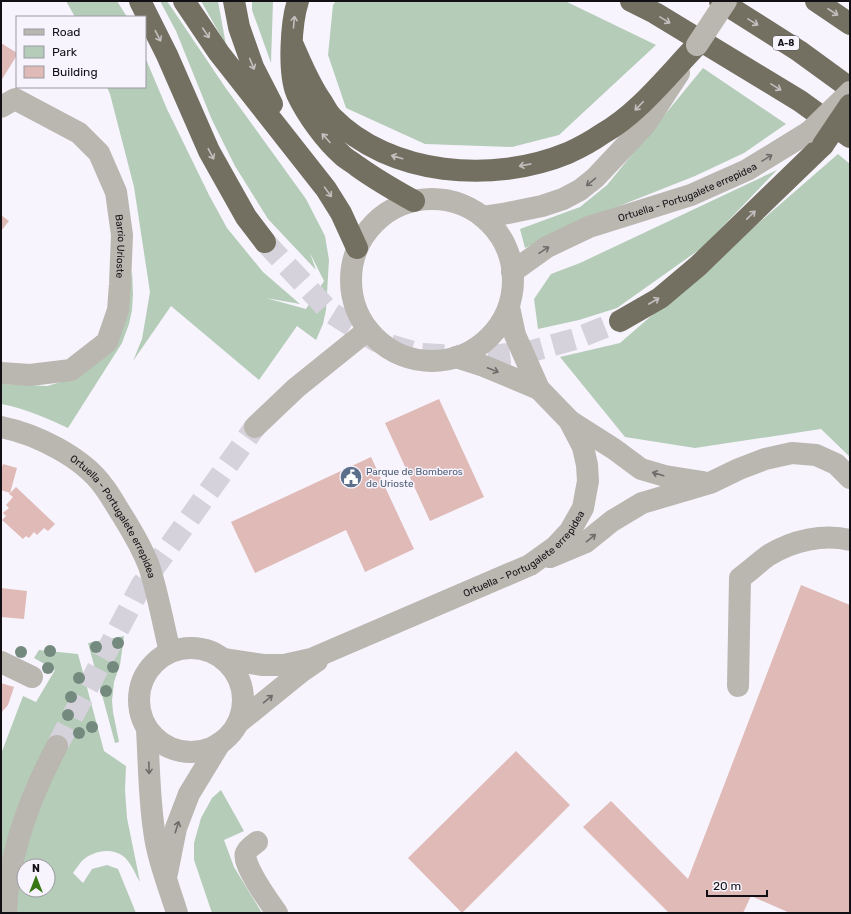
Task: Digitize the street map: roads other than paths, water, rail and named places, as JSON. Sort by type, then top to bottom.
[{"type":"highway","points":[[140,1],[167,55],[209,151],[246,217],[265,242]]},
{"type":"highway","points":[[184,1],[219,53],[307,164],[334,201],[357,248]]},
{"type":"highway","points":[[234,1],[239,27],[253,66],[273,106],[307,164]]},
{"type":"highway","points":[[298,1],[294,12],[292,68],[297,93],[318,130],[342,156],[373,177],[414,201]]},
{"type":"highway","points":[[631,1],[655,13],[800,101],[850,137]]},
{"type":"highway","name":"A-8","points":[[720,1],[799,51],[850,88]]},
{"type":"highway","points":[[816,1],[850,24]]},
{"type":"highway","points":[[292,43],[311,87],[331,116],[356,138],[388,155],[427,166],[460,170],[493,170],[532,164],[568,153],[603,134],[631,113],[690,54]]},
{"type":"highway","points":[[620,321],[660,298],[698,266],[816,138],[850,105]]},
{"type":"street","points":[[483,217],[542,206],[563,199],[580,190],[595,178],[645,125],[726,1]]},
{"type":"street","name":"Ortuella - Portugalete errepidea","points":[[512,272],[547,247],[589,227],[691,195],[816,138],[850,92]]},
{"type":"street","name":"Barrio Urioste","points":[[1,107],[15,99],[78,134],[99,154],[116,192],[122,235],[118,310],[107,342],[71,370],[30,375],[1,373]]},
{"type":"street","points":[[436,198],[462,204],[483,217],[498,233],[508,252],[512,272],[512,292],[509,307],[499,324],[487,339],[473,350],[456,357],[430,361],[406,356],[384,346],[368,330],[355,307],[352,288],[352,269],[357,248],[366,234],[380,217],[398,206],[414,201],[436,198]]},
{"type":"street","name":"Ortuella - Portugalete errepidea","points":[[223,659],[263,665],[284,665],[311,659],[530,565],[555,547],[570,531],[583,508],[588,482],[588,465],[583,446],[569,420],[539,389],[515,335],[509,307]]},
{"type":"street","points":[[255,427],[296,388],[368,330]]},
{"type":"street","name":"Ortuella - Portugalete errepidea","points":[[456,357],[484,366],[539,389]]},
{"type":"street","points":[[569,420],[614,449],[641,469],[665,476],[710,484]]},
{"type":"street","name":"Ortuella - Portugalete errepidea","points":[[1,427],[29,435],[62,451],[84,466],[104,486],[134,534],[148,565],[158,596],[170,652]]},
{"type":"street","points":[[530,565],[586,542],[612,521],[642,504],[710,484],[739,469],[765,459],[792,452],[816,455],[836,464],[850,478]]},
{"type":"street","points":[[738,686],[740,578],[769,555],[796,542],[821,537],[850,540]]},
{"type":"street","points":[[166,878],[176,828],[189,794],[220,743],[230,734],[238,723],[242,710],[243,696],[240,682],[233,669],[223,659],[212,652],[198,648],[184,648],[170,652],[157,660],[147,671],[140,685],[138,700],[141,715],[147,729],[158,741],[173,749],[189,752],[205,750],[220,743]]},
{"type":"street","name":"Ortuella - Portugalete errepidea","points":[[238,723],[300,672],[336,648]]},
{"type":"street","points":[[1,662],[32,677]]},
{"type":"street","points":[[147,729],[150,792],[154,832],[177,913]]},
{"type":"street","points":[[6,913],[10,876],[20,834],[41,776],[57,746]]},
{"type":"street","points":[[257,842],[249,848],[245,854],[245,860],[277,913]]},
{"type":"tunnel","points":[[265,242],[330,312],[376,341],[420,354],[483,357],[532,351],[575,339],[620,321]]},
{"type":"tunnel","points":[[57,746],[141,586],[255,427]]},
{"type":"place","name":"Parque de Bomberos de Urioste","points":[[351,477]]}]
